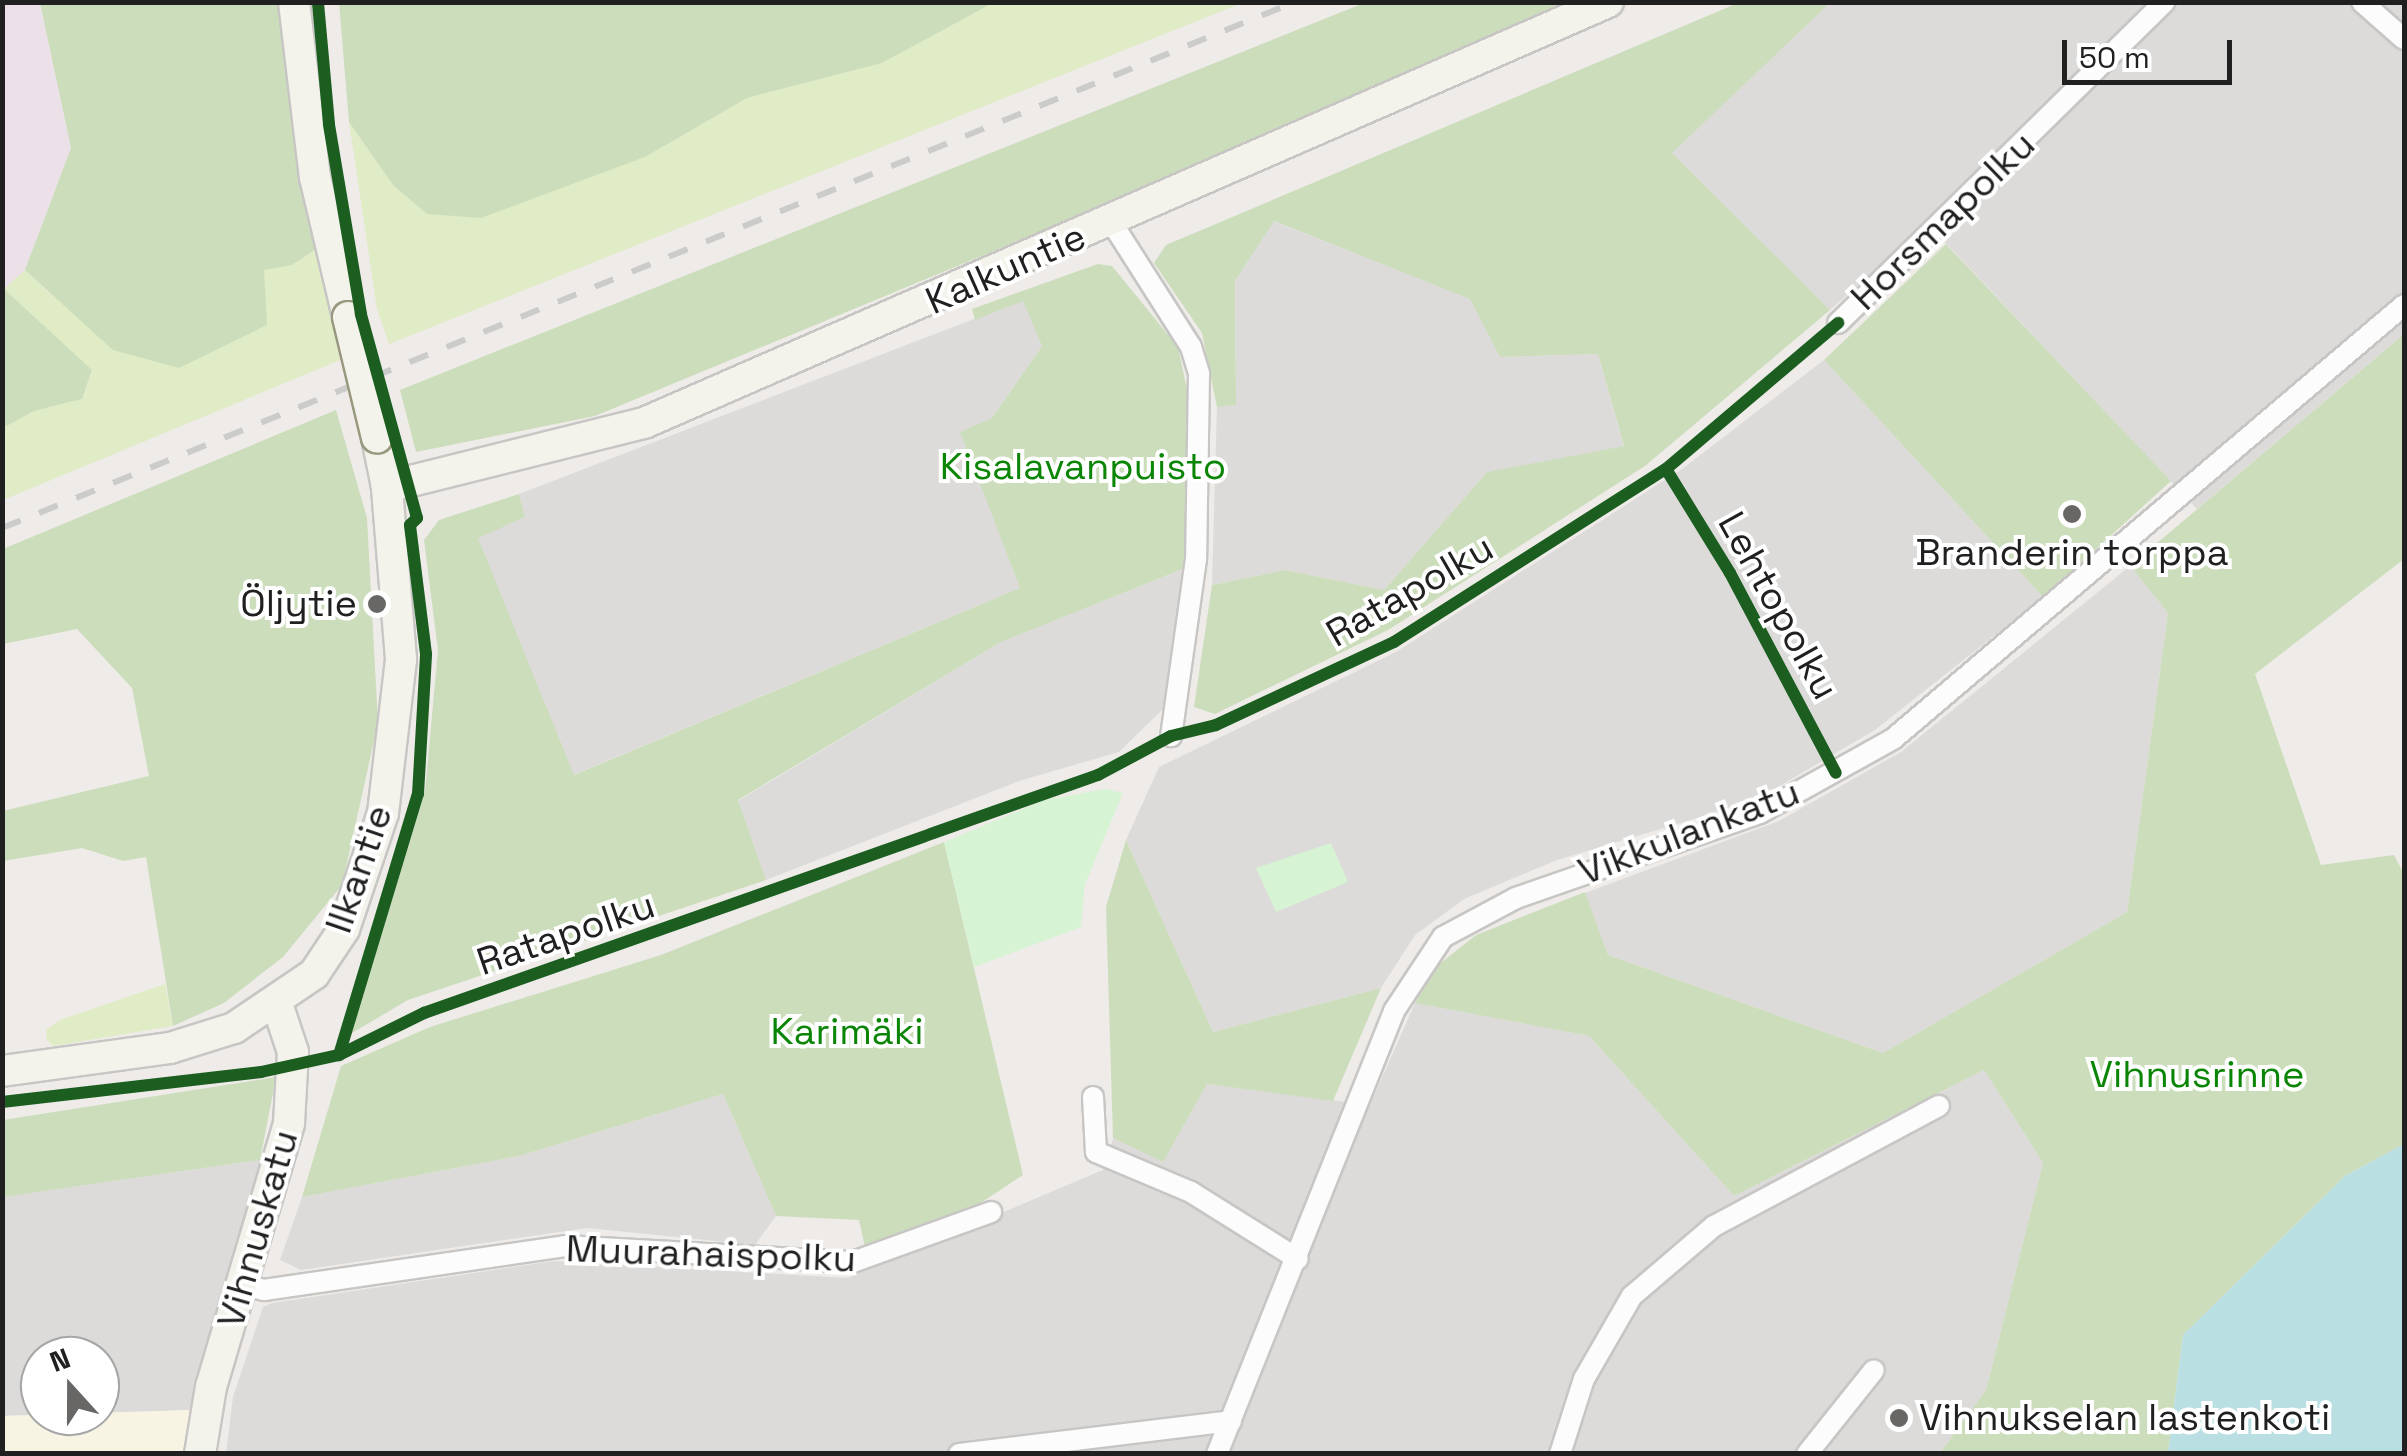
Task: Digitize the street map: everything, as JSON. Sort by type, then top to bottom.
[{"type":"street","points":[[294,2],[312,159],[388,487]]},
{"type":"street","name":"Kalkuntie","points":[[388,487],[644,423],[1112,223],[1608,2]]},
{"type":"street","name":"Horsmapolku","points":[[1838,323],[2166,2]]},
{"type":"street","points":[[2362,2],[2404,39]]},
{"type":"street","points":[[1112,223],[1191,347],[1199,374],[1196,559],[1171,736]]},
{"type":"street","name":"Vikkulankatu","points":[[1216,1454],[1298,1258],[1394,1011],[1442,937],[1516,898],[1760,812],[1892,738],[2404,306]]},
{"type":"street","name":"Ilkantie","points":[[2,1071],[170,1048],[234,1028],[276,1004],[314,974],[344,930],[383,813],[400,660],[388,487]]},
{"type":"street","name":"Vihnuskatu","points":[[200,1454],[212,1388],[245,1285],[294,1088],[294,1052],[276,1004]]},
{"type":"street","points":[[1092,1097],[1096,1152],[1191,1192],[1298,1258]]},
{"type":"street","points":[[1560,1454],[1584,1379],[1632,1296],[1714,1226],[1938,1106]]},
{"type":"street","name":"Muurahaispolku","points":[[245,1285],[264,1290],[565,1246],[853,1262],[992,1212]]},
{"type":"street","points":[[1807,1454],[1874,1370]]},
{"type":"street","points":[[960,1454],[1231,1421]]},
{"type":"shaded area","points":[[3,3],[40,3],[71,148],[25,270],[3,290]]},
{"type":"shaded area","points":[[1830,3],[2404,3],[2404,334],[2197,509],[1927,223],[1830,310],[1671,153]]},
{"type":"shaded area","points":[[2369,61],[2381,72],[2393,61],[2404,70],[2394,89],[2396,101],[2373,110],[2348,154],[2334,165],[2312,139],[2325,129],[2314,116]]},
{"type":"shaded area","points":[[1273,221],[1471,299],[1500,357],[1598,354],[1624,447],[1487,472],[1384,590],[1285,570],[1212,585],[1217,407],[1236,405],[1235,281]]},
{"type":"shaded area","points":[[1023,300],[992,418],[961,432],[1020,588],[573,775],[477,537],[525,517],[519,494]]},
{"type":"shaded area","points":[[1023,300],[1042,346],[992,418],[975,425],[935,336]]},
{"type":"shaded area","points":[[1824,360],[2043,597],[1875,730],[1754,801],[1557,860],[1464,899],[1415,935],[1381,988],[1213,1032],[1126,840],[1159,767],[1396,652],[1682,469]]},
{"type":"shaded area","points":[[716,432],[764,541],[599,614],[551,506]]},
{"type":"shaded area","points":[[2130,566],[2168,613],[2127,912],[1883,1053],[1608,955],[1585,893],[1779,821],[1901,752]]},
{"type":"shaded area","points":[[1185,568],[1164,708],[1119,752],[1019,781],[766,880],[738,801],[1001,642]]},
{"type":"shaded area","points":[[1415,1003],[1589,1036],[1734,1196],[1984,1070],[2043,1163],[1986,1390],[1940,1453],[226,1454],[233,1397],[263,1307],[272,1303],[554,1261],[848,1278],[1105,1169],[1113,1138],[1163,1161],[1207,1084],[1370,1105]]},
{"type":"shaded area","points":[[723,1094],[776,1216],[755,1245],[587,1228],[301,1270],[280,1260],[302,1197],[519,1156]]},
{"type":"shaded area","points":[[260,1160],[192,1410],[120,1412],[120,1336],[20,1336],[20,1416],[3,1416],[2,1197]]},
{"type":"shaded area","points":[[192,1410],[187,1454],[3,1453],[2,1416],[20,1415],[20,1436],[120,1436],[120,1412]]},
{"type":"green space","points":[[339,2],[993,3],[882,63],[747,98],[645,157],[481,218],[427,214],[393,185],[349,122]]},
{"type":"green space","points":[[40,3],[279,3],[299,171],[316,249],[292,265],[264,270],[267,325],[179,368],[113,350],[25,270],[71,148]]},
{"type":"green space","points":[[993,3],[1242,3],[389,344],[377,309],[349,122],[393,185],[645,157],[747,98],[882,63]]},
{"type":"green space","points":[[1364,3],[1566,3],[1088,212],[595,416],[416,452],[400,390]]},
{"type":"green space","points":[[1738,3],[1830,3],[1672,153],[1830,310],[1645,466],[1388,630],[1215,714],[1194,707],[1212,585],[1285,570],[1384,590],[1487,472],[1624,446],[1598,354],[1500,357],[1470,299],[1274,221],[1235,281],[1236,405],[1217,407],[1202,333],[1154,263],[1166,245]]},
{"type":"green space","points":[[1946,244],[2171,481],[2043,597],[1824,360]]},
{"type":"green space","points":[[316,249],[340,360],[3,500],[3,428],[34,411],[82,399],[92,371],[4,289],[25,270],[54,297],[292,265]]},
{"type":"green space","name":"Kisalavanpuisto","points":[[1098,264],[1112,266],[1178,347],[1189,399],[1185,568],[1001,642],[738,800],[766,880],[408,1000],[352,1033],[425,792],[438,650],[424,540],[439,520],[519,494],[525,517],[478,538],[574,775],[1020,588],[960,432],[992,418],[1042,346],[1023,301],[975,320],[972,309]]},
{"type":"green space","points":[[4,289],[92,370],[82,399],[34,411],[3,428]]},
{"type":"green space","name":"Vihnusrinne","points":[[2404,334],[2404,559],[2255,674],[2321,865],[2394,855],[2404,874],[2404,1144],[2345,1176],[2183,1335],[2168,1453],[1940,1453],[1986,1390],[2043,1163],[1984,1070],[1734,1196],[1589,1036],[1415,1003],[1437,966],[1476,935],[1585,892],[1608,955],[1883,1053],[2127,912],[2168,613],[2130,566]]},
{"type":"green space","points":[[336,410],[367,518],[378,723],[342,885],[283,957],[224,1003],[173,1026],[146,857],[123,861],[82,848],[3,861],[3,811],[149,776],[132,688],[77,629],[3,644],[3,549]]},
{"type":"green space","points":[[1105,789],[1123,793],[1085,884],[1081,927],[974,967],[944,842],[1045,800]]},
{"type":"green space","points":[[1126,840],[1213,1032],[1381,988],[1333,1101],[1207,1084],[1163,1162],[1113,1138],[1106,907]]},
{"type":"green space","name":"Karimäki","points":[[944,842],[1023,1175],[973,1208],[865,1247],[859,1220],[776,1216],[723,1094],[519,1156],[302,1197],[341,1066],[430,1027],[661,955]]},
{"type":"green space","points":[[1331,843],[1348,882],[1276,912],[1256,868]]},
{"type":"green space","points":[[165,984],[173,1026],[53,1046],[47,1040],[46,1030],[60,1020]]},
{"type":"green space","points":[[276,1077],[260,1160],[3,1197],[3,1120]]},
{"type":"water","points":[[2404,1144],[2404,1453],[2168,1453],[2183,1335],[2345,1176]]},
{"type":"railway","points":[[2,528],[1295,2]]},
{"type":"cycle path","points":[[2,1102],[261,1072],[339,1055],[418,794],[426,654],[410,525],[417,518],[361,314],[329,124],[318,2]]},
{"type":"cycle path","name":"Ratapolku","points":[[339,1055],[424,1013],[1098,775],[1171,736],[1216,725],[1394,642],[1666,469],[1838,323]]},
{"type":"cycle path","name":"Lehtopolku","points":[[1666,469],[1730,573],[1836,773]]},
{"type":"place","name":"Branderin torppa","points":[[2072,514]]},
{"type":"place","name":"Öljytie","points":[[377,604]]},
{"type":"place","name":"Vihnukselan lastenkoti","points":[[1899,1418]]}]
